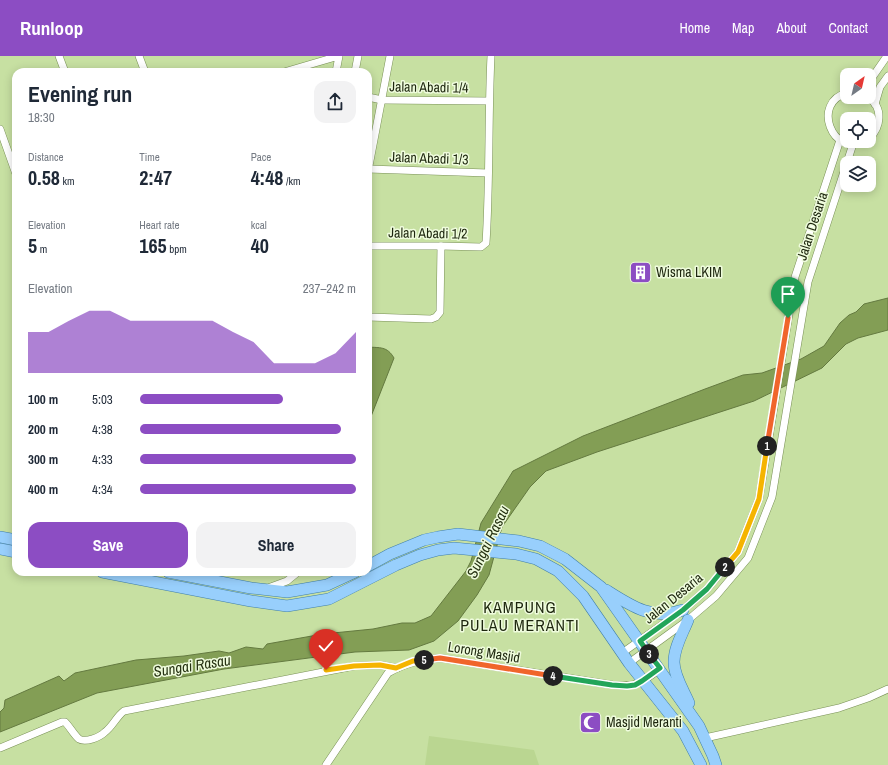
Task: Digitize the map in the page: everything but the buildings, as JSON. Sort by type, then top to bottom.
[{"type":"main road","points":[[372,564],[390,554],[424,540],[438,537],[458,534],[519,541],[540,546],[565,559],[627,604],[643,611],[686,615],[674,663],[677,674],[716,765]]},
{"type":"main road","points":[[0,537],[12,539]]},
{"type":"main road","points":[[123,576],[251,601],[287,606],[329,598],[396,565],[420,555],[454,548],[516,554],[536,559],[558,571],[583,596],[642,681],[683,731],[701,765]]},
{"type":"main road","points":[[0,549],[12,551]]},
{"type":"main road","points":[[189,576],[262,590],[287,592],[327,585],[346,576]]},
{"type":"main road","points":[[601,586],[660,668],[699,726]]},
{"type":"street","points":[[61,56],[64,68]]},
{"type":"street","points":[[139,56],[144,68]]},
{"type":"street","points":[[298,68],[339,56],[337,68]]},
{"type":"street","points":[[356,68],[358,56]]},
{"type":"street","points":[[372,150],[390,56]]},
{"type":"street","points":[[488,173],[491,56]]},
{"type":"street","points":[[876,72],[887,56]]},
{"type":"street","points":[[876,101],[880,88],[888,76]]},
{"type":"street","points":[[840,96],[832,104],[828,111],[828,117],[831,131],[840,140]]},
{"type":"street","name":"Jalan Abadi 1/4","points":[[372,98],[382,100],[489,102]]},
{"type":"street","points":[[875,104],[880,118],[876,131]]},
{"type":"street","points":[[0,129],[12,163]]},
{"type":"street","name":"Jalan Desaria","points":[[629,663],[647,651],[686,615],[738,552],[759,499],[795,277],[840,140]]},
{"type":"street","name":"Jalan Desaria","points":[[622,653],[716,596],[748,558],[772,497],[808,282],[852,148]]},
{"type":"street","name":"Jalan Abadi 1/3","points":[[372,170],[488,173]]},
{"type":"street","name":"Jalan Abadi 1/2","points":[[372,246],[481,247],[486,243],[488,173]]},
{"type":"street","points":[[372,317],[431,319],[436,317],[440,312],[441,246]]},
{"type":"street","points":[[262,590],[287,581],[293,576]]},
{"type":"street","name":"Lorong Masjid","points":[[326,765],[381,681],[388,673],[396,668],[413,661],[440,658],[612,685],[635,685],[660,668]]},
{"type":"street","points":[[0,748],[62,722],[65,722],[79,739],[84,741],[96,738],[106,732],[124,711],[347,667],[380,665],[396,668]]},
{"type":"street","points":[[705,738],[839,708],[888,689]]},
{"type":"shaded area","points":[[429,736],[534,750],[539,765],[425,765]]},
{"type":"water","name":"Sungai Rasau","points":[[888,298],[888,330],[858,338],[846,344],[822,368],[754,401],[597,452],[546,471],[530,487],[502,527],[489,575],[477,595],[458,621],[434,641],[409,650],[355,652],[224,669],[97,693],[0,732],[0,712],[4,708],[5,700],[59,676],[64,681],[75,673],[136,660],[219,651],[229,653],[246,647],[263,649],[267,644],[323,634],[373,629],[402,623],[415,623],[431,616],[466,571],[471,561],[481,523],[513,471],[583,436],[743,375],[762,373],[801,359],[824,346],[840,323],[849,315],[856,312],[864,304]]},
{"type":"water","points":[[372,347],[389,351],[394,358],[372,414]]},
{"type":"place","name":"Wisma LKIM","points":[[641,272]]},
{"type":"place","name":"Masjid Meranti","points":[[591,722]]},
{"type":"district","name":"KAMPUNG PULAU MERANTI","points":[[520,616]]},
{"type":"route","points":[[326,670],[354,666],[380,665],[396,668],[413,661],[440,658],[612,685],[627,686],[635,685],[660,668],[640,641],[683,610],[707,589],[738,552],[759,499],[788,318]]}]
